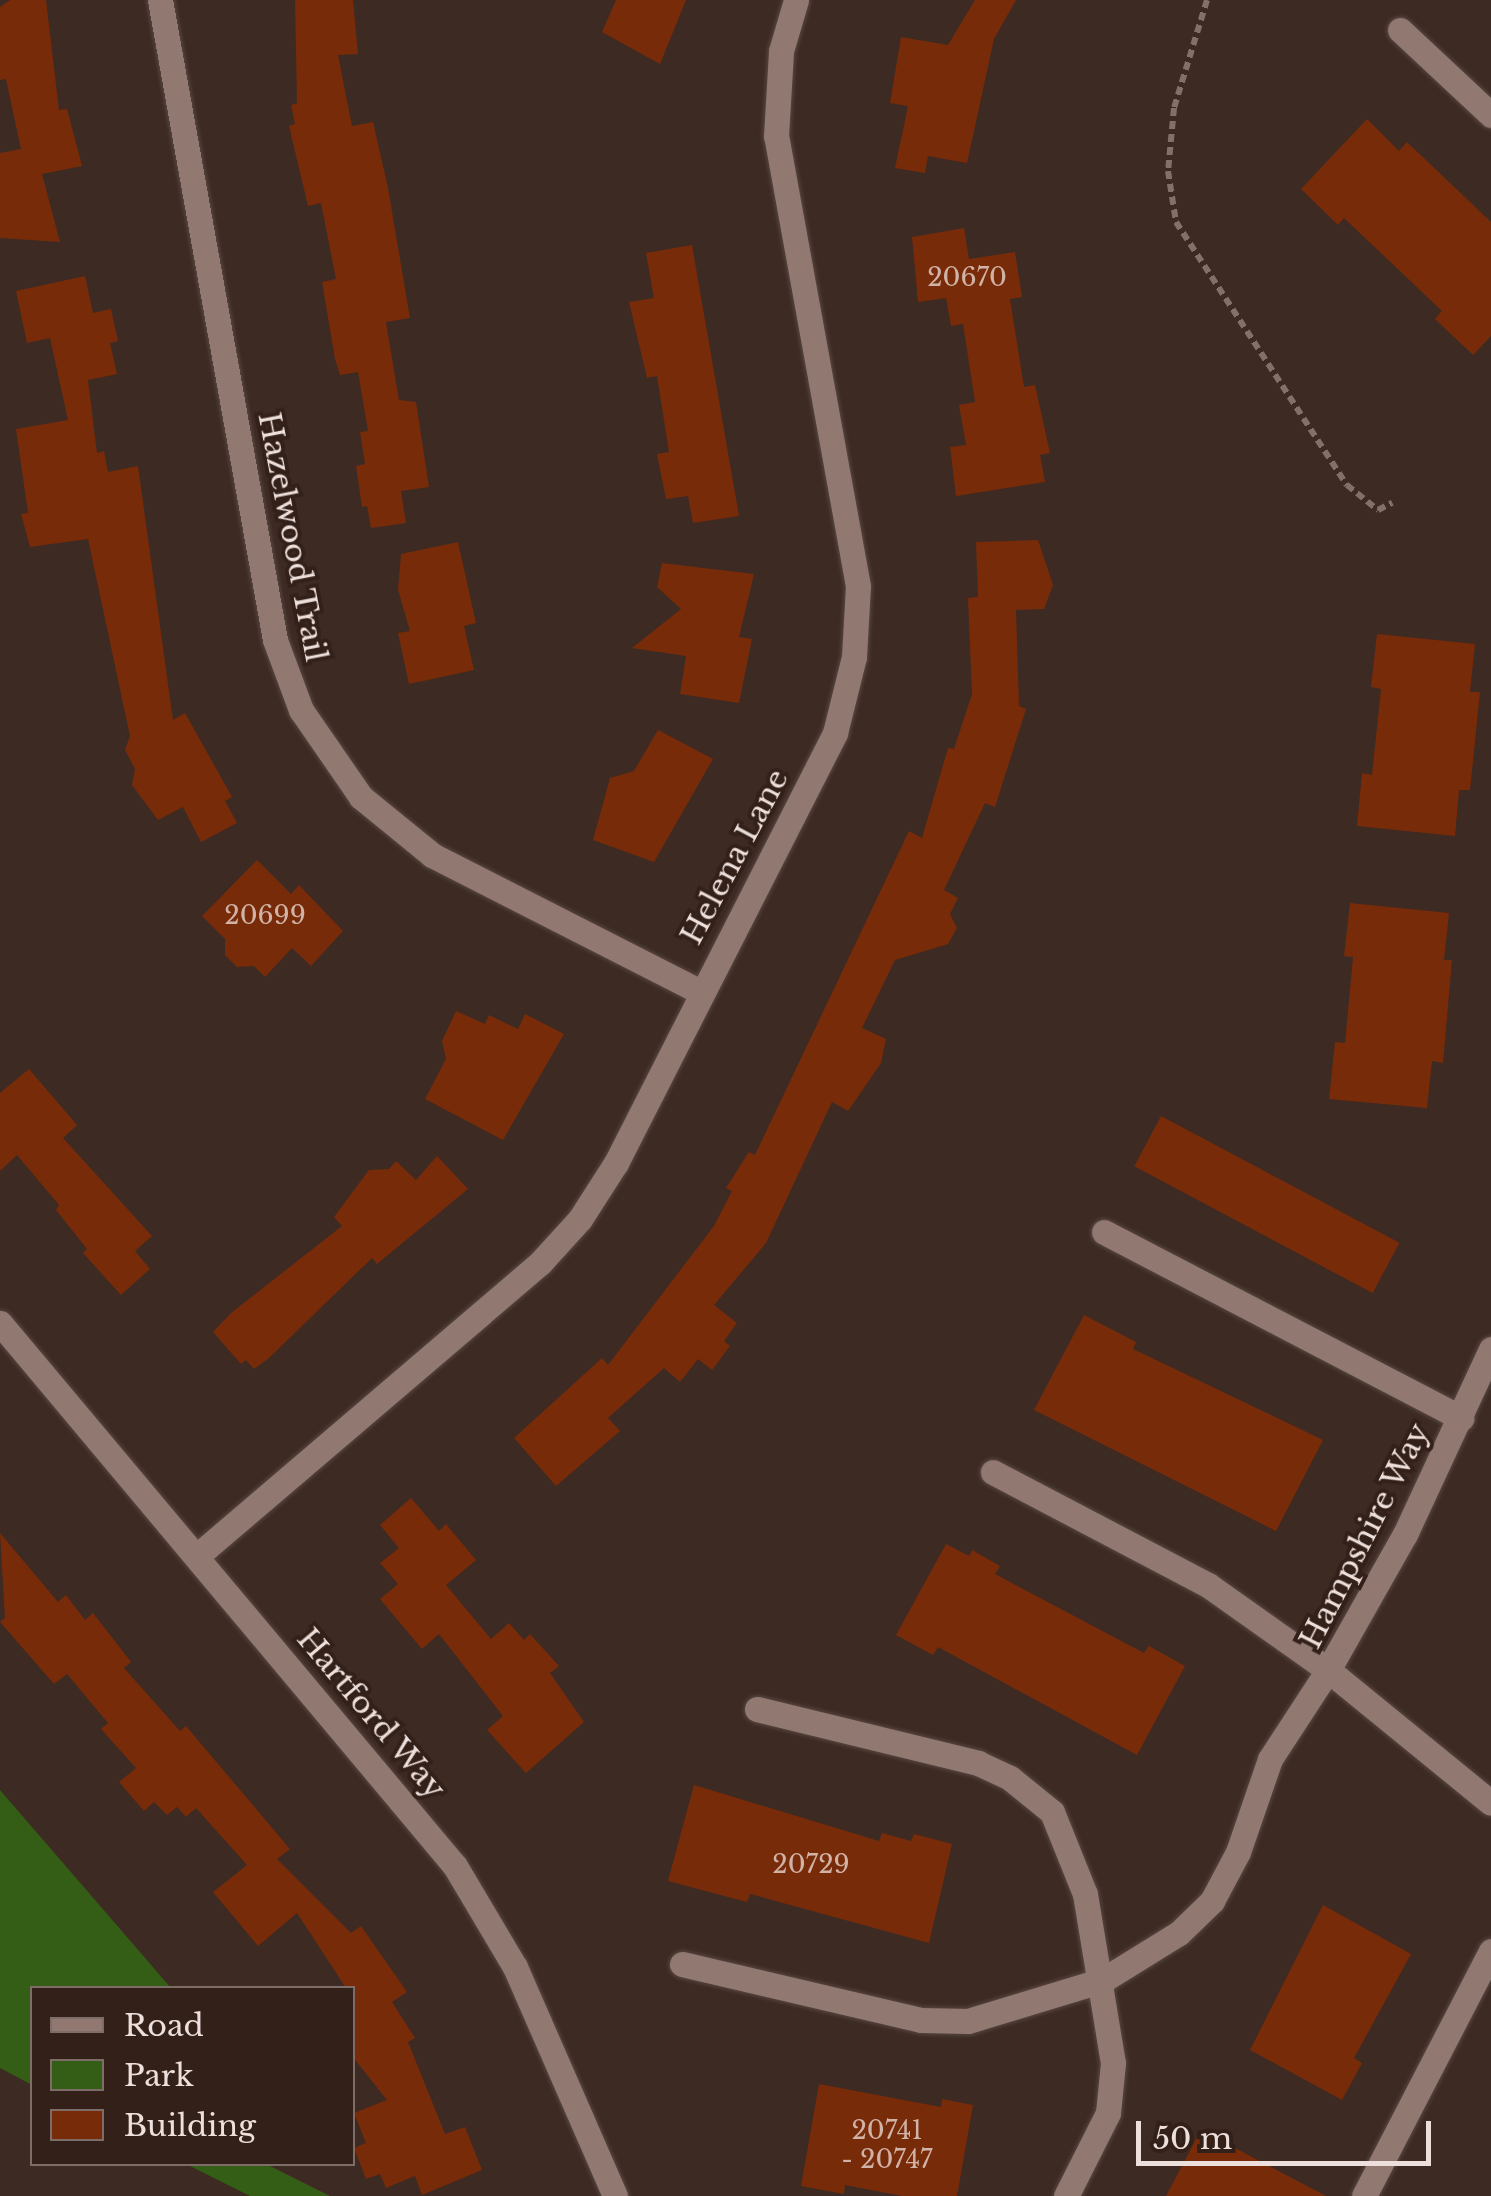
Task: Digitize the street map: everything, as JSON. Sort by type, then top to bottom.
[{"type":"street","name":"Hazelwood Trail","points":[[160,0],[273,630],[301,710],[361,797],[432,855],[701,992]]},
{"type":"street","name":"Helena Lane","points":[[197,1556],[557,1244],[599,1192],[835,733],[858,633],[855,560],[776,136],[781,51],[796,0]]},
{"type":"street","points":[[1400,30],[1491,115]]},
{"type":"street","points":[[1104,1232],[1462,1418]]},
{"type":"street","name":"Hartford Way","points":[[0,1323],[197,1556],[480,1903],[615,2196]]},
{"type":"street","name":"Hampshire Way","points":[[1491,1349],[1462,1418],[1328,1670],[1491,1804]]},
{"type":"street","points":[[682,1964],[947,2023],[1104,1980],[1179,1933],[1212,1901],[1238,1852],[1270,1759],[1328,1670],[1208,1585],[992,1472]]},
{"type":"street","points":[[757,1709],[978,1763],[1037,1796],[1069,1842],[1104,1980],[1112,2092],[1066,2196]]},
{"type":"street","points":[[1364,2196],[1491,1951]]},
{"type":"path","points":[[1207,0],[1174,108],[1168,171],[1176,222],[1347,485],[1378,510],[1392,503]]},
{"type":"green space","points":[[0,1790],[169,1986],[30,1986],[30,2084],[0,2068]]},
{"type":"green space","points":[[190,2166],[270,2166],[330,2196],[250,2196]]},
{"type":"building","points":[[10,0],[46,0],[59,110],[67,109],[82,166],[42,174],[60,242],[0,238],[0,153],[21,149],[6,79],[0,80],[0,7]]},
{"type":"building","points":[[295,0],[353,0],[358,54],[338,55],[352,126],[373,122],[388,188],[410,318],[386,322],[399,400],[416,402],[429,487],[401,491],[406,523],[371,528],[367,506],[362,507],[356,466],[365,464],[360,432],[368,431],[358,372],[340,375],[335,359],[322,282],[336,279],[321,203],[308,206],[289,126],[295,124],[291,105],[297,103]]},
{"type":"building","points":[[616,0],[686,0],[660,64],[602,32]]},
{"type":"building","points":[[975,0],[1016,0],[994,39],[967,163],[928,156],[925,173],[895,168],[908,106],[890,103],[901,37],[948,45]]},
{"type":"building","points":[[1367,119],[1399,151],[1407,142],[1491,222],[1491,336],[1473,355],[1435,319],[1442,311],[1344,218],[1338,225],[1301,189]]},
{"type":"building","points":[[964,228],[969,259],[1015,252],[1022,297],[1010,299],[1024,387],[1035,385],[1050,453],[1040,455],[1045,482],[956,496],[950,447],[966,445],[959,405],[975,402],[963,324],[951,326],[946,298],[918,302],[912,237]]},
{"type":"building","points":[[692,245],[739,516],[693,523],[688,496],[666,499],[657,454],[669,452],[657,376],[647,378],[629,302],[654,298],[646,253]]},
{"type":"building","points":[[85,276],[93,313],[111,309],[118,341],[110,343],[117,374],[88,380],[97,453],[104,451],[108,472],[138,466],[173,720],[185,713],[232,797],[225,801],[237,823],[201,842],[183,807],[158,820],[132,785],[135,769],[125,750],[130,736],[88,539],[30,547],[21,514],[28,513],[16,429],[68,420],[50,338],[27,343],[16,291]]},
{"type":"building","points":[[1038,540],[1053,585],[1044,609],[1016,610],[1019,706],[1026,709],[995,807],[985,803],[944,890],[958,898],[950,914],[957,928],[948,944],[895,960],[862,1028],[886,1039],[881,1063],[848,1111],[832,1102],[766,1243],[714,1305],[737,1323],[724,1341],[730,1346],[712,1370],[698,1359],[680,1382],[664,1368],[608,1418],[620,1431],[556,1486],[514,1438],[602,1358],[608,1365],[714,1226],[732,1191],[726,1188],[749,1152],[755,1155],[909,831],[922,838],[948,748],[954,749],[972,694],[968,598],[978,597],[976,542]]},
{"type":"building","points":[[458,542],[476,623],[464,626],[474,670],[409,684],[398,633],[410,631],[398,590],[401,554]]},
{"type":"building","points":[[662,563],[754,574],[739,637],[752,639],[739,703],[680,694],[686,656],[632,648],[681,609],[657,587]]},
{"type":"building","points":[[1377,634],[1475,644],[1470,692],[1480,692],[1470,790],[1459,790],[1455,836],[1357,826],[1362,773],[1372,775],[1381,689],[1371,687]]},
{"type":"building","points":[[658,730],[713,759],[654,862],[593,840],[610,778],[634,771]]},
{"type":"building","points":[[257,860],[291,894],[299,885],[343,931],[311,966],[292,948],[265,977],[254,966],[237,967],[225,955],[225,939],[202,916]]},
{"type":"building","points":[[1350,903],[1449,913],[1444,960],[1452,960],[1443,1063],[1432,1061],[1427,1108],[1329,1099],[1335,1042],[1345,1043],[1353,957],[1344,956]]},
{"type":"building","points":[[456,1011],[485,1024],[489,1015],[518,1029],[525,1014],[564,1034],[503,1140],[425,1099],[446,1059],[442,1041]]},
{"type":"building","points":[[29,1069],[77,1125],[63,1138],[152,1236],[135,1251],[150,1269],[121,1295],[83,1253],[87,1249],[56,1210],[59,1205],[17,1155],[0,1171],[0,1093]]},
{"type":"building","points":[[1161,1116],[1399,1243],[1373,1293],[1134,1166]]},
{"type":"building","points":[[437,1156],[468,1189],[377,1264],[372,1258],[269,1358],[254,1369],[246,1360],[241,1364],[213,1332],[231,1313],[342,1226],[334,1217],[369,1170],[389,1169],[396,1161],[416,1180]]},
{"type":"building","points":[[1084,1315],[1136,1342],[1133,1349],[1323,1440],[1276,1531],[1034,1410]]},
{"type":"building","points":[[411,1498],[439,1531],[446,1524],[476,1560],[446,1585],[491,1639],[509,1623],[524,1640],[530,1634],[559,1666],[550,1673],[584,1722],[526,1773],[487,1730],[503,1716],[439,1634],[422,1649],[380,1599],[398,1584],[380,1563],[399,1548],[380,1525]]},
{"type":"building","points":[[0,1533],[58,1602],[66,1595],[85,1620],[93,1613],[131,1662],[124,1668],[180,1731],[186,1726],[290,1849],[277,1859],[351,1933],[361,1926],[407,1992],[392,2002],[415,2038],[408,2042],[445,2134],[465,2127],[482,2170],[422,2195],[415,2176],[386,2188],[380,2174],[366,2179],[355,2151],[366,2143],[355,2113],[387,2100],[355,2060],[355,1986],[345,1986],[297,1913],[258,1946],[213,1892],[247,1865],[196,1808],[186,1817],[177,1807],[167,1815],[154,1802],[144,1811],[119,1782],[136,1768],[101,1729],[108,1723],[67,1674],[54,1684],[0,1622],[5,1618]]},
{"type":"building","points":[[946,1544],[969,1556],[972,1550],[1000,1566],[995,1574],[1144,1653],[1149,1646],[1185,1666],[1137,1755],[938,1647],[933,1655],[896,1635]]},
{"type":"building","points":[[694,1785],[879,1841],[882,1833],[911,1841],[914,1834],[952,1844],[929,1943],[750,1894],[747,1902],[668,1881]]},
{"type":"building","points":[[1323,1905],[1411,1954],[1354,2058],[1362,2063],[1342,2100],[1250,2050]]},
{"type":"building","points":[[819,2084],[941,2107],[942,2099],[973,2105],[957,2196],[902,2196],[845,2185],[844,2194],[801,2186]]},
{"type":"building","points":[[1201,2130],[1326,2196],[1166,2196]]}]
